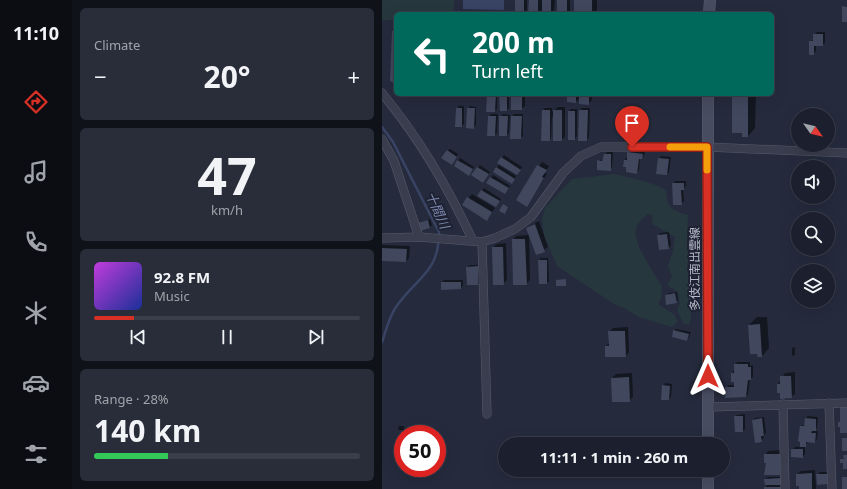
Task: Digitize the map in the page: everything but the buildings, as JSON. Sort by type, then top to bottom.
[{"type":"main road","points":[[709,12],[710,0]]},
{"type":"main road","name":"多伎江南出雲線","points":[[708,96],[708,437]]},
{"type":"main road","points":[[708,477],[708,489]]},
{"type":"street","points":[[382,93],[439,176],[455,203],[473,240]]},
{"type":"street","points":[[382,139],[394,161],[419,237]]},
{"type":"street","points":[[382,238],[419,237],[473,240],[482,242],[515,229],[531,217],[563,173],[581,156],[601,147],[707,147],[847,153]]},
{"type":"street","points":[[482,242],[487,414]]},
{"type":"street","points":[[829,403],[832,489]]},
{"type":"street","points":[[708,407],[847,403]]},
{"type":"street","points":[[783,404],[785,489]]},
{"type":"shaded area","points":[[382,0],[454,0],[454,12],[394,12],[394,20],[382,20]]},
{"type":"shaded area","points":[[615,174],[648,182],[666,190],[669,205],[674,210],[688,215],[687,238],[691,250],[687,265],[691,284],[691,318],[689,324],[684,324],[677,310],[680,304],[678,292],[667,285],[672,277],[668,266],[673,251],[675,237],[652,224],[653,215],[647,214],[638,223],[635,233],[639,247],[662,286],[661,298],[658,304],[674,314],[678,322],[672,327],[639,317],[614,304],[557,266],[544,235],[542,219],[545,208],[572,179]]},
{"type":"water","points":[[463,0],[504,0],[504,10],[463,9]]},
{"type":"waterway","name":"十間川","points":[[382,127],[393,142],[439,232],[438,246],[431,266],[396,307],[382,342]]},
{"type":"slow traffic","points":[[670,147],[707,147],[707,170]]},
{"type":"route","points":[[632,147],[707,147],[708,376]]}]
